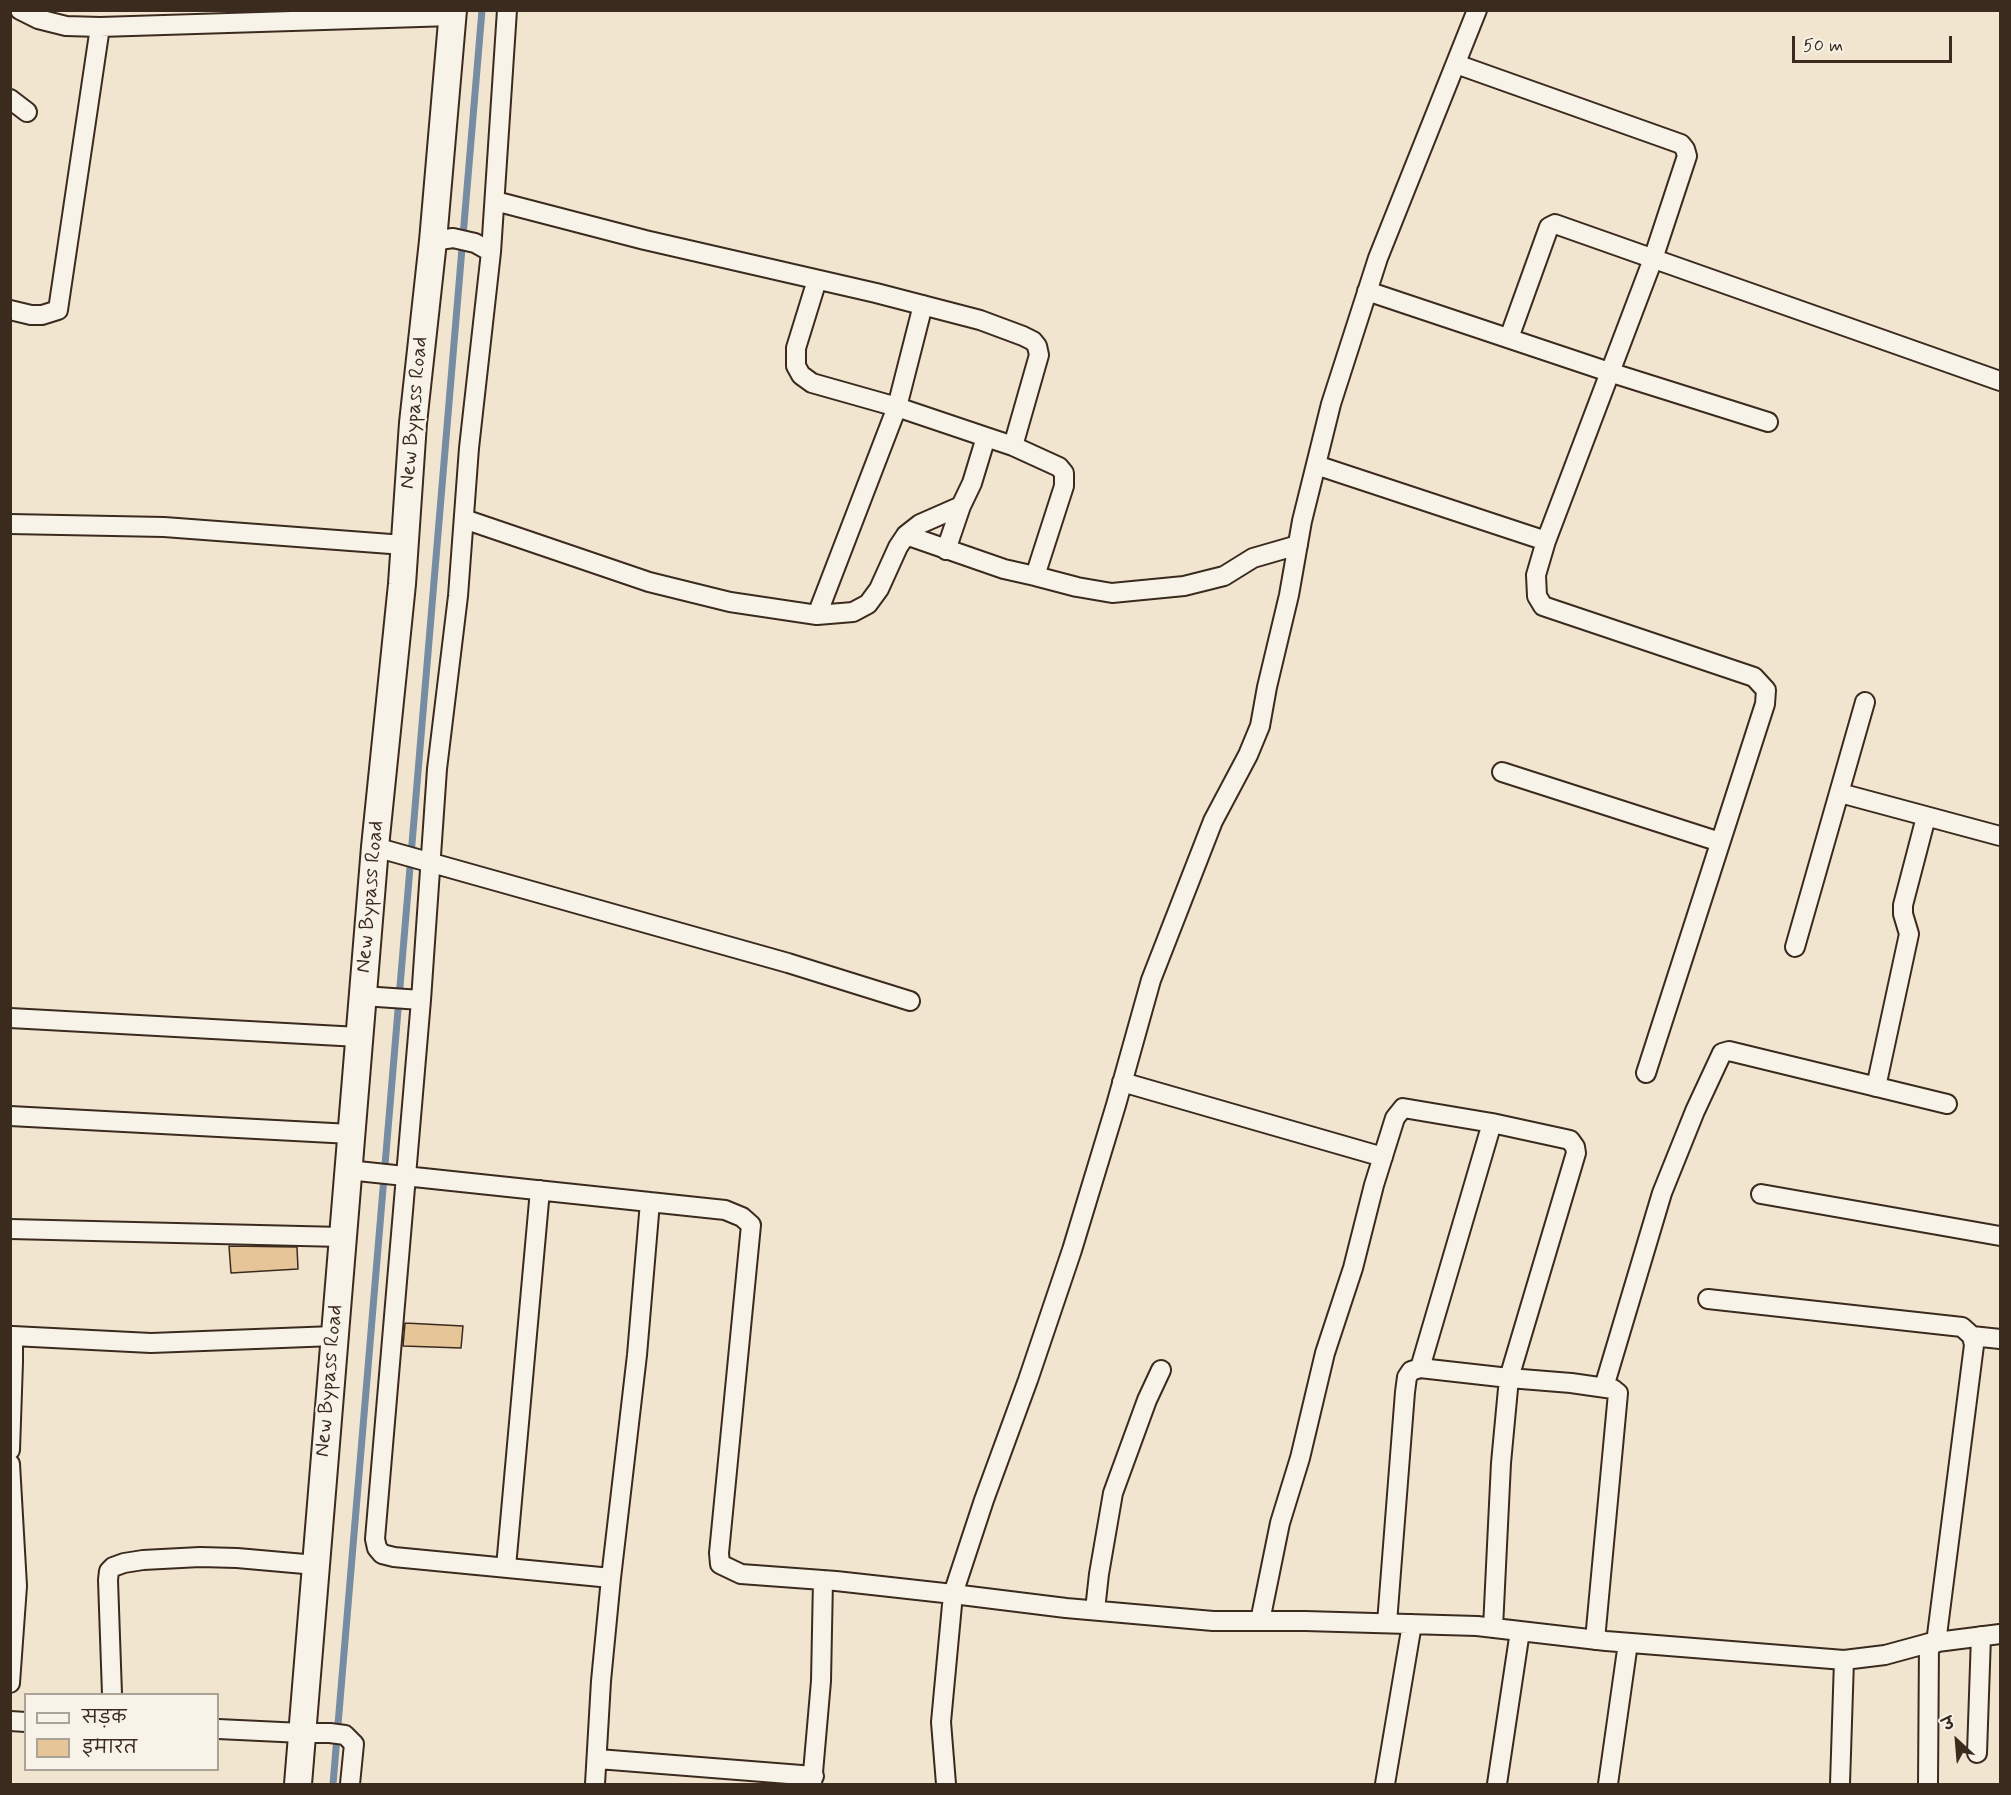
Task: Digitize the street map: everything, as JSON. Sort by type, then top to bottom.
[{"type":"main road","name":"New Bypass Road","points":[[298,1785],[375,848],[402,584],[413,423],[443,240],[453,14]]},
{"type":"street","points":[[20,10],[38,19],[66,26],[100,27],[453,14]]},
{"type":"street","points":[[507,10],[491,252],[469,448],[458,596],[437,769],[417,859],[405,1000],[393,1175],[376,1527],[377,1548],[382,1554],[394,1557],[611,1578]]},
{"type":"street","points":[[946,1785],[941,1722],[953,1594],[1072,1250],[1151,980],[1213,821],[1248,755],[1260,726],[1298,545],[1331,404],[1378,258],[1477,10]]},
{"type":"street","points":[[10,310],[42,315],[58,310],[100,27]]},
{"type":"street","points":[[1455,64],[1681,144],[1687,156],[1653,260],[1546,541],[1536,575],[1537,596],[1543,606],[1754,677],[1766,690],[1766,704],[1646,1073]]},
{"type":"street","points":[[10,99],[27,112]]},
{"type":"street","points":[[495,201],[645,240],[923,305],[980,320],[1023,336],[1033,341],[1039,355],[1013,446]]},
{"type":"street","points":[[1509,338],[1549,227],[1555,224],[2001,381]]},
{"type":"street","points":[[443,240],[475,243],[491,252]]},
{"type":"street","points":[[817,280],[796,348],[796,366],[801,375],[812,383],[897,407],[1013,446],[1059,467],[1064,473],[1064,486],[1035,576]]},
{"type":"street","points":[[1367,291],[1609,372],[1768,422]]},
{"type":"street","points":[[817,615],[897,407],[923,305]]},
{"type":"street","points":[[946,550],[961,506],[972,483],[986,437]]},
{"type":"street","points":[[1316,465],[1546,541]]},
{"type":"street","points":[[464,519],[660,585],[730,602],[817,615],[853,612],[868,604],[879,589],[906,535],[920,524],[961,506]]},
{"type":"street","points":[[10,524],[164,527],[404,545]]},
{"type":"street","points":[[906,535],[1004,569],[1112,593],[1184,586],[1224,576],[1253,558],[1298,545]]},
{"type":"street","points":[[1795,946],[1865,702]]},
{"type":"street","points":[[1502,772],[1720,843]]},
{"type":"street","points":[[1840,793],[2001,836]]},
{"type":"street","points":[[1876,1087],[1910,934],[1903,914],[1903,904],[1926,817]]},
{"type":"street","points":[[375,848],[788,963],[910,1001]]},
{"type":"street","points":[[363,996],[405,1000]]},
{"type":"street","points":[[10,1018],[359,1037]]},
{"type":"street","points":[[1604,1387],[1662,1193],[1695,1111],[1722,1053],[1729,1051],[1947,1104]]},
{"type":"street","points":[[1122,1082],[1383,1157]]},
{"type":"street","points":[[1260,1621],[1280,1523],[1300,1458],[1325,1353],[1353,1268],[1395,1119],[1403,1108],[1492,1123],[1570,1140],[1575,1147],[1576,1153],[1509,1378],[1501,1462],[1493,1628]]},
{"type":"street","points":[[10,1116],[351,1134]]},
{"type":"street","points":[[1420,1368],[1492,1123]]},
{"type":"street","points":[[348,1170],[725,1210],[742,1216],[751,1225],[719,1553],[720,1564],[741,1574],[823,1580],[1213,1621],[1387,1623],[1493,1628],[1595,1640],[1844,1660],[1885,1655],[1932,1643],[2001,1634]]},
{"type":"street","points":[[506,1567],[540,1190]]},
{"type":"street","points":[[1761,1194],[2001,1236]]},
{"type":"street","points":[[595,1785],[601,1681],[637,1354],[650,1202]]},
{"type":"street","points":[[10,1229],[342,1237]]},
{"type":"street","points":[[1708,1299],[1962,1327],[1972,1336],[1974,1345],[1932,1643],[1928,1785]]},
{"type":"street","points":[[10,1450],[12,1336],[151,1343],[334,1336]]},
{"type":"street","points":[[1972,1336],[2001,1339]]},
{"type":"street","points":[[1387,1623],[1405,1392],[1407,1377],[1411,1371],[1420,1368],[1604,1387],[1618,1393],[1595,1640]]},
{"type":"street","points":[[1095,1610],[1113,1493],[1147,1400],[1161,1370]]},
{"type":"street","points":[[10,1464],[17,1586],[10,1683]]},
{"type":"street","points":[[112,1693],[108,1580],[109,1571],[113,1567],[143,1560],[200,1557],[316,1565]]},
{"type":"street","points":[[598,1759],[813,1780],[821,1681],[823,1580]]},
{"type":"street","points":[[1385,1785],[1412,1624]]},
{"type":"street","points":[[1497,1785],[1520,1631]]},
{"type":"street","points":[[1977,1753],[1981,1636]]},
{"type":"street","points":[[1608,1785],[1628,1643]]},
{"type":"street","points":[[1840,1785],[1844,1660]]},
{"type":"street","points":[[219,1729],[338,1734],[354,1744],[350,1785]]},
{"type":"building","points":[[229,1246],[297,1247],[298,1269],[231,1273]]},
{"type":"building","points":[[405,1323],[463,1326],[461,1348],[403,1346]]},
{"type":"waterway","points":[[333,1784],[482,10]]}]
